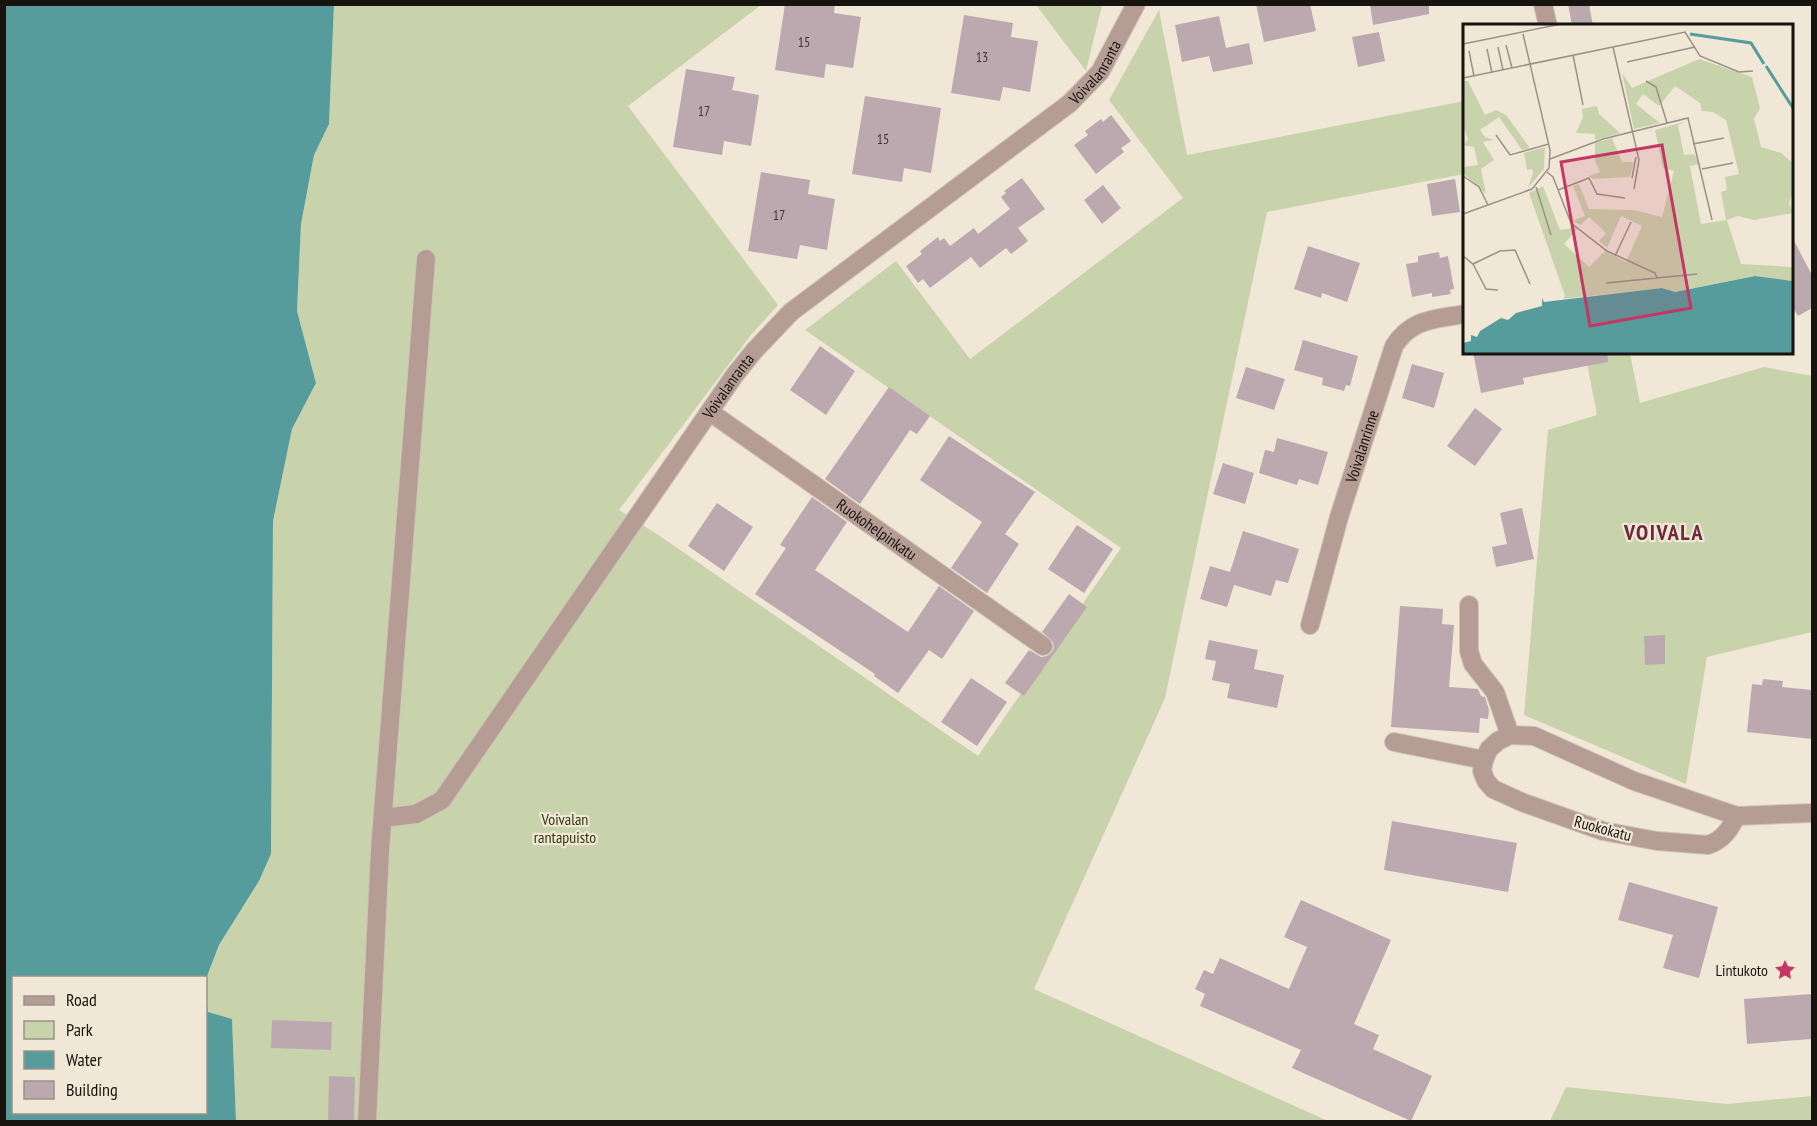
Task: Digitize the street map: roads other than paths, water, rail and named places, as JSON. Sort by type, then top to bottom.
[{"type":"street","name":"Voivalanranta","points":[[383,818],[416,814],[442,800],[754,351],[791,312],[1070,103],[1100,72],[1136,4]]},
{"type":"street","points":[[1543,4],[1548,24]]},
{"type":"street","points":[[367,1122],[383,818],[426,259]]},
{"type":"street","name":"Voivalanrinne","points":[[1310,625],[1339,517],[1394,346],[1402,333],[1416,324],[1463,314]]},
{"type":"street","name":"Ruokohelpinkatu","points":[[710,412],[1043,646]]},
{"type":"street","points":[[1469,605],[1469,651],[1473,664],[1495,692],[1510,735]]},
{"type":"street","points":[[1394,742],[1484,760],[1489,749],[1510,735],[1534,736],[1634,781],[1737,816],[1812,813]]},
{"type":"street","name":"Ruokokatu","points":[[1484,760],[1482,771],[1486,781],[1493,789],[1524,803],[1603,831],[1657,841],[1708,845],[1718,841],[1737,816]]},
{"type":"water","points":[[5,4],[334,5],[329,124],[314,155],[301,224],[297,311],[316,383],[292,429],[273,521],[271,854],[259,881],[219,945],[207,976],[12,976],[12,1114],[207,1114],[207,1004],[208,1012],[232,1019],[236,1121],[5,1121]]},
{"type":"place","name":"Lintukoto","points":[[1785,970]]},
{"type":"district","name":"VOIVALA","points":[[1664,532]]},
{"type":"park label","name":"Voivalan rantapuisto","points":[[565,828]]}]
